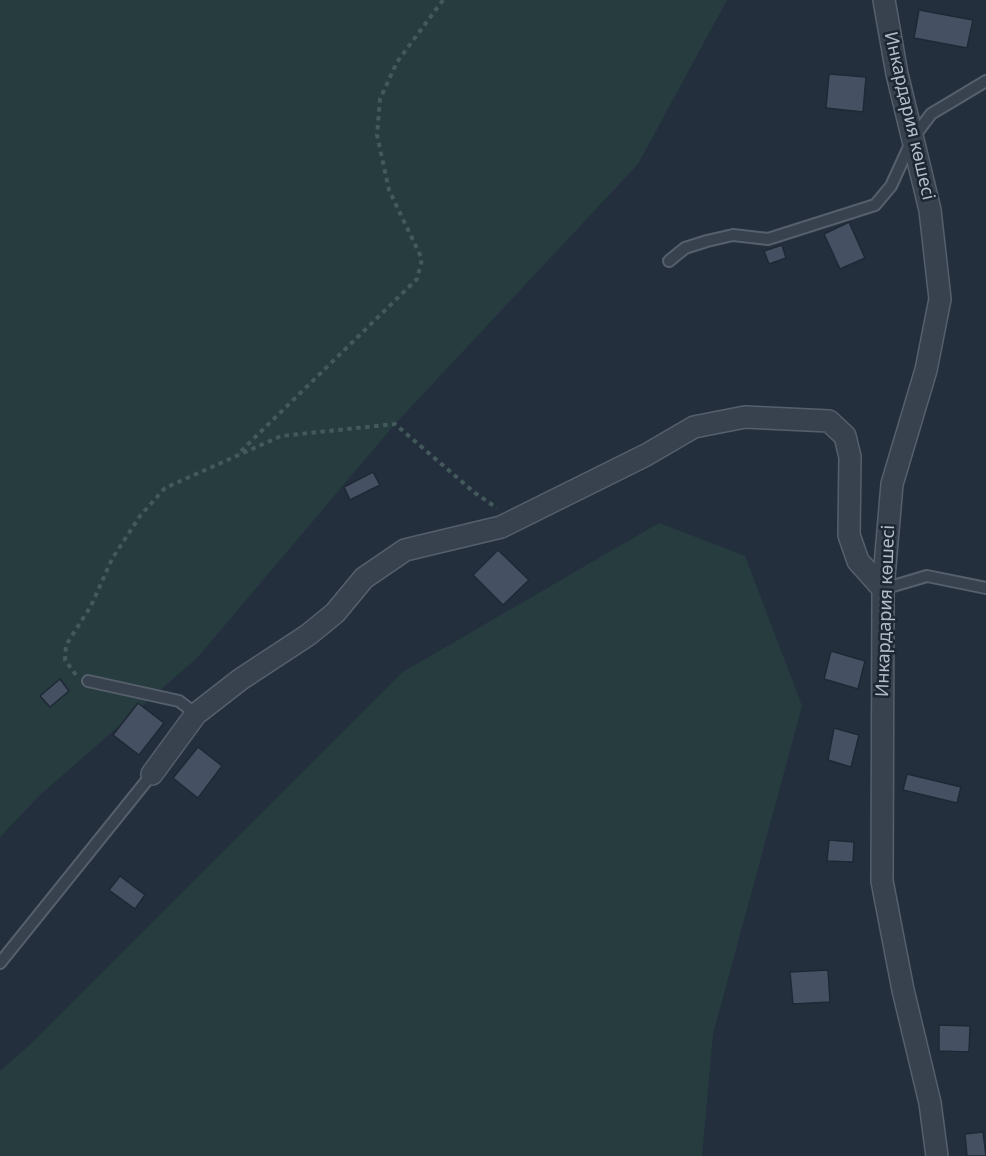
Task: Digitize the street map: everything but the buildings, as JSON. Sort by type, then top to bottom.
[{"type":"street","name":"Инкардария көшесі","points":[[884,0],[930,210],[940,299],[927,370],[892,484],[883,589],[882,881],[903,990],[930,1103],[937,1156]]},
{"type":"street","points":[[152,774],[196,714],[241,679],[335,613],[364,578],[405,550],[501,527],[646,455],[694,427],[745,417],[829,421],[844,436],[850,457],[849,536],[858,561],[883,589]]},
{"type":"lane","points":[[669,261],[686,248],[707,241],[733,235],[768,239],[875,205],[899,172],[913,138],[931,114],[986,81]]},
{"type":"lane","points":[[883,589],[927,576],[986,588]]},
{"type":"lane","points":[[88,681],[179,701],[196,714]]},
{"type":"lane","points":[[0,963],[152,774]]},
{"type":"path","points":[[238,454],[417,279],[422,259],[389,190],[379,146],[377,135],[380,99],[397,62],[443,0]]},
{"type":"path","points":[[88,681],[73,674],[65,660],[66,645],[91,606],[112,559],[140,516],[165,488],[281,436],[395,424],[475,493],[515,520]]},
{"type":"green space","points":[[0,0],[727,0],[638,164],[395,424],[197,658],[41,794],[0,837]]},
{"type":"green space","points":[[659,523],[745,556],[802,706],[713,1034],[702,1156],[0,1156],[0,1071],[32,1043],[403,672]]}]
